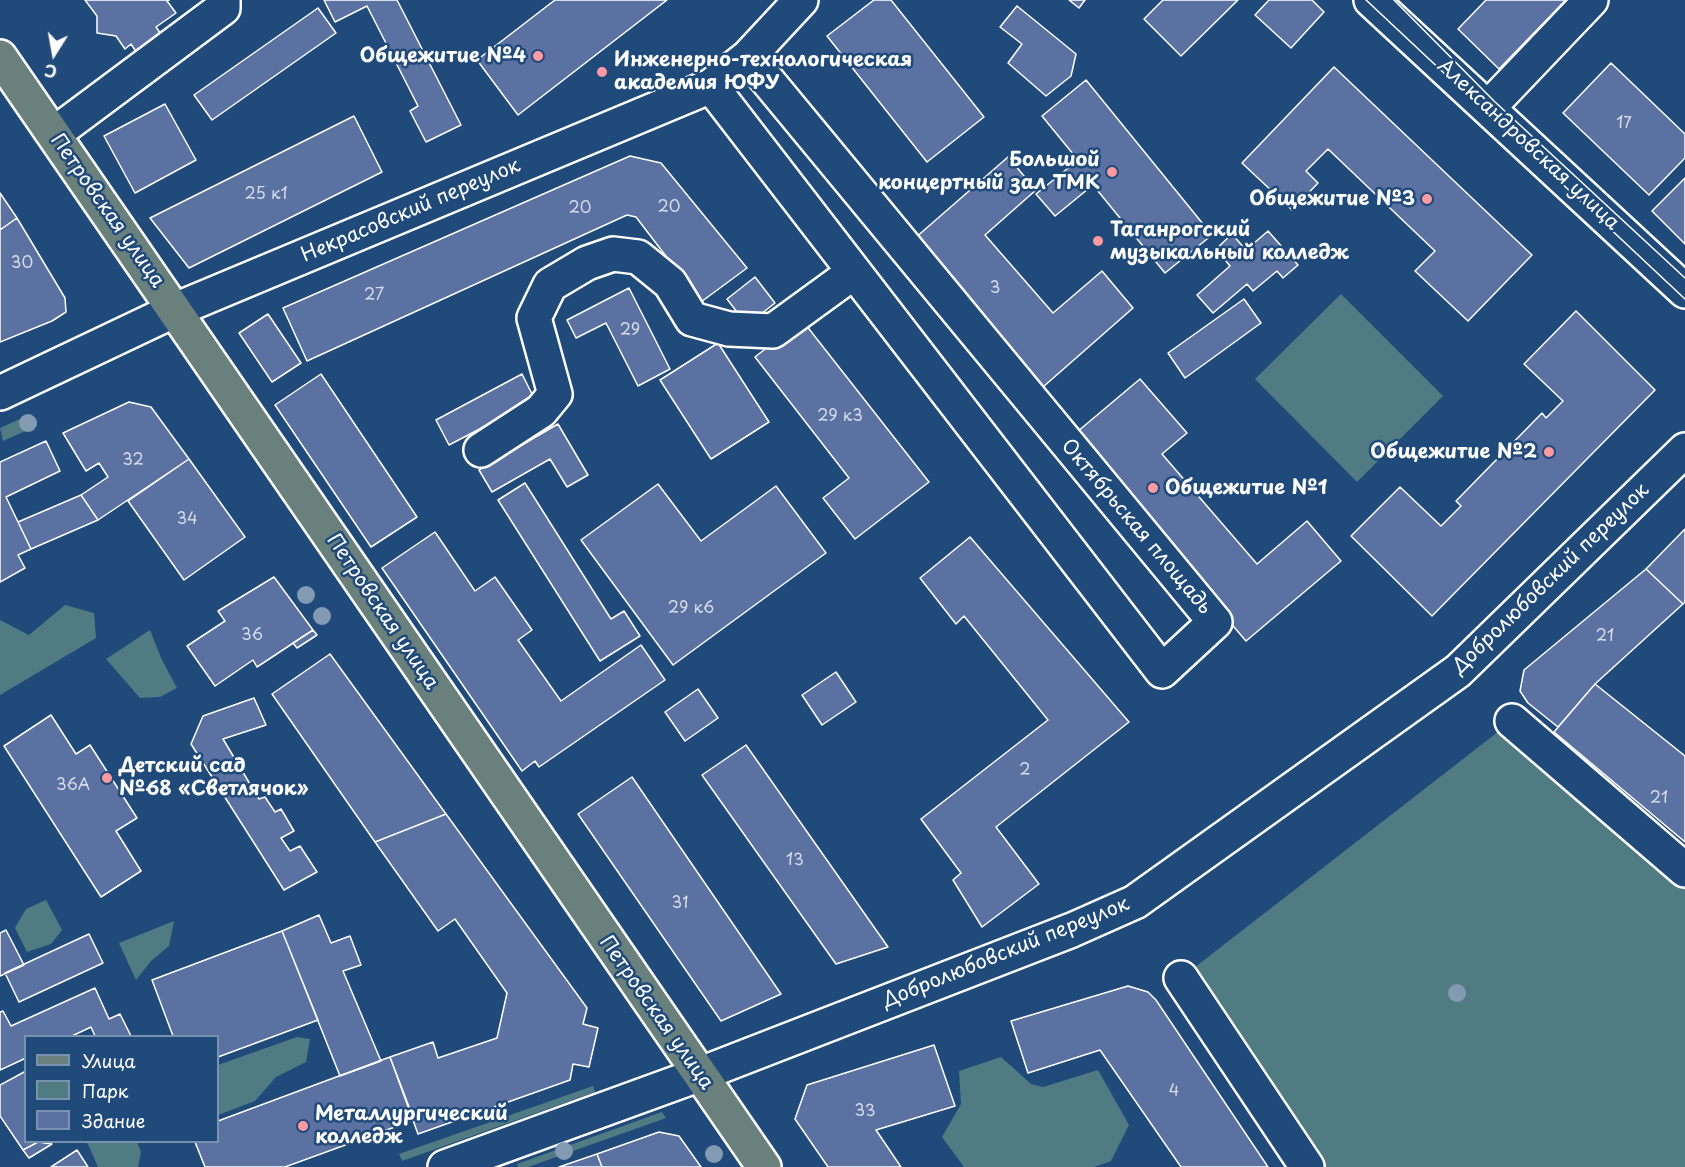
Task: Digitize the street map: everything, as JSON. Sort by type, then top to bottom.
[{"type":"main road","name":"Петровская улица","points":[[0,57],[698,1075],[764,1167]]},
{"type":"street","points":[[54,134],[224,8],[223,0]]},
{"type":"street","name":"Некрасовский переулок","points":[[0,393],[175,310],[711,86],[748,57],[801,0]]},
{"type":"street","name":"Александровская улица","points":[[1371,0],[1685,291]]},
{"type":"street","points":[[1488,108],[1591,0]]},
{"type":"street","name":"Октябрьская площадь","points":[[711,86],[1161,671],[1215,622],[748,57]]},
{"type":"street","points":[[481,450],[541,411],[555,394],[534,318],[550,285],[587,263],[613,254],[638,257],[670,283],[692,319],[729,330],[772,331],[854,272]]},
{"type":"street","name":"Добролюбовский переулок","points":[[445,1167],[698,1075],[1072,930],[1135,903],[1458,671],[1685,450]]},
{"type":"street","points":[[1512,721],[1685,870]]},
{"type":"street","points":[[1181,978],[1307,1167]]},
{"type":"green space","points":[[1341,294],[1443,396],[1357,482],[1255,379]]},
{"type":"green space","points":[[31,414],[37,426],[3,441],[0,428]]},
{"type":"green space","points":[[65,605],[94,613],[96,638],[0,695],[0,620],[29,635]]},
{"type":"green space","points":[[150,630],[161,658],[177,688],[160,697],[140,698],[106,659]]},
{"type":"green space","points":[[1512,721],[1685,870],[1685,1167],[1307,1167],[1181,978]]},
{"type":"green space","points":[[46,900],[62,930],[51,944],[27,952],[15,928],[26,909]]},
{"type":"green space","points":[[174,921],[169,946],[151,961],[136,980],[119,943]]},
{"type":"green space","points":[[297,1037],[310,1039],[306,1062],[276,1077],[255,1101],[219,1115],[219,1065]]},
{"type":"green space","points":[[1001,1057],[1031,1084],[1043,1087],[1098,1070],[1129,1125],[1111,1161],[1094,1167],[964,1167],[942,1137],[961,1104],[959,1071]]},
{"type":"green space","points":[[593,1086],[595,1092],[402,1161],[399,1154]]},
{"type":"green space","points":[[662,1112],[666,1118],[528,1167],[518,1167],[517,1164]]},
{"type":"green space","points":[[87,1143],[137,1143],[141,1152],[138,1167],[98,1167]]},
{"type":"building","points":[[85,0],[169,0],[167,1],[176,13],[156,27],[166,41],[141,59],[131,44],[125,49],[116,36],[97,33],[97,16]]},
{"type":"building","points":[[324,0],[397,0],[461,125],[426,142],[410,111],[418,106],[367,6],[335,22]]},
{"type":"building","name":"Общежитие №4","points":[[555,0],[667,0],[518,115],[477,60]]},
{"type":"building","points":[[874,0],[891,0],[984,117],[927,162],[827,36]]},
{"type":"building","points":[[1069,0],[1085,0],[1079,8]]},
{"type":"building","points":[[1163,0],[1238,0],[1181,56],[1144,19]]},
{"type":"building","points":[[1269,0],[1312,0],[1324,12],[1291,48],[1255,15]]},
{"type":"building","points":[[1486,0],[1566,0],[1499,69],[1458,29]]},
{"type":"building","points":[[1017,6],[1076,54],[1071,76],[1046,96],[1008,63],[1022,44],[1000,27]]},
{"type":"building","points":[[318,8],[336,33],[212,120],[194,95]]},
{"type":"building","points":[[1611,63],[1685,134],[1685,158],[1649,195],[1563,113]]},
{"type":"building","name":"Общежитие №3","points":[[1334,67],[1532,255],[1468,321],[1415,271],[1435,251],[1328,149],[1306,171],[1318,183],[1292,210],[1242,163]]},
{"type":"building","name":"Большой концертный зал ТМК","points":[[1086,80],[1212,235],[1165,273],[1093,185],[1055,216],[1036,194],[1078,160],[1042,116]]},
{"type":"building","points":[[165,104],[196,160],[135,193],[104,136]]},
{"type":"building","points":[[354,116],[382,172],[189,268],[150,218]]},
{"type":"building","points":[[630,156],[661,163],[747,268],[701,302],[636,217],[627,215],[307,361],[283,308]]},
{"type":"building","points":[[1008,157],[1036,190],[985,235],[1053,313],[1102,271],[1133,308],[1043,387],[914,239]]},
{"type":"building","points":[[1685,178],[1685,244],[1652,211]]},
{"type":"building","points":[[0,193],[17,218],[0,230]]},
{"type":"building","points":[[17,218],[65,298],[66,312],[52,321],[0,342],[0,230]]},
{"type":"building","points":[[1268,231],[1298,265],[1283,278],[1277,271],[1253,291],[1247,284],[1213,313],[1197,295],[1230,266],[1216,249],[1232,234],[1246,250]]},
{"type":"building","points":[[755,277],[775,303],[747,325],[727,299]]},
{"type":"building","points":[[629,288],[670,369],[638,386],[606,323],[576,338],[567,320]]},
{"type":"building","points":[[1244,299],[1261,323],[1185,378],[1168,353]]},
{"type":"building","name":"Общежитие №2","points":[[1576,311],[1655,390],[1432,616],[1351,536],[1400,487],[1441,526],[1461,506],[1456,501],[1542,413],[1546,418],[1563,401],[1524,364]]},
{"type":"building","points":[[268,314],[301,363],[272,382],[239,333]]},
{"type":"building","points":[[802,320],[929,482],[855,539],[823,498],[849,478],[755,357]]},
{"type":"building","points":[[718,343],[769,422],[711,459],[660,380]]},
{"type":"building","points":[[321,374],[417,517],[371,547],[275,405]]},
{"type":"building","points":[[522,374],[535,400],[449,445],[436,420]]},
{"type":"building","name":"Общежитие №1","points":[[1140,379],[1187,433],[1162,454],[1257,564],[1307,521],[1341,561],[1246,641],[1071,437]]},
{"type":"building","points":[[129,402],[151,407],[189,459],[98,520],[81,495],[108,477],[99,463],[86,471],[63,433]]},
{"type":"building","points":[[558,424],[588,475],[567,487],[550,459],[492,492],[479,470]]},
{"type":"building","points":[[46,441],[60,471],[6,497],[31,549],[18,555],[25,568],[0,582],[0,462]]},
{"type":"building","points":[[189,459],[245,537],[184,580],[128,501]]},
{"type":"building","points":[[525,483],[611,619],[624,611],[640,636],[600,661],[498,500]]},
{"type":"building","points":[[658,484],[701,541],[776,486],[826,553],[673,665],[581,540]]},
{"type":"building","points":[[81,495],[98,520],[31,549],[18,522]]},
{"type":"building","points":[[1685,529],[1685,602],[1683,604],[1646,569]]},
{"type":"building","points":[[435,532],[475,591],[495,577],[532,630],[518,640],[561,701],[641,645],[665,680],[539,767],[535,761],[522,771],[382,568]]},
{"type":"building","points":[[970,537],[1129,722],[996,827],[1039,884],[982,927],[953,880],[961,873],[921,819],[1048,720],[964,616],[956,624],[920,578]]},
{"type":"building","points":[[1646,569],[1683,604],[1595,684],[1558,727],[1528,703],[1520,691],[1524,670]]},
{"type":"building","points":[[274,577],[313,630],[257,667],[253,660],[215,686],[187,646],[225,621],[218,611]]},
{"type":"building","points":[[313,630],[317,635],[297,648],[293,643]]},
{"type":"building","points":[[330,654],[446,814],[375,842],[272,694]]},
{"type":"building","points":[[836,672],[856,702],[822,725],[802,695]]},
{"type":"building","points":[[1595,684],[1685,756],[1685,842],[1554,732]]},
{"type":"building","points":[[698,689],[718,718],[685,741],[665,712]]},
{"type":"building","points":[[254,698],[266,725],[223,739],[259,799],[265,797],[275,812],[281,809],[294,831],[281,838],[290,851],[300,846],[317,872],[284,890],[191,744],[203,716]]},
{"type":"building","points":[[51,715],[76,754],[90,745],[137,818],[116,831],[141,871],[101,897],[4,746]]},
{"type":"building","points":[[746,745],[888,947],[836,964],[702,775]]},
{"type":"building","points":[[632,777],[781,994],[721,1021],[578,814]]},
{"type":"building","points":[[446,814],[587,1008],[583,1024],[598,1028],[589,1067],[573,1064],[570,1080],[418,1134],[390,1057],[433,1042],[438,1058],[497,1038],[507,993],[455,919],[438,931],[375,842]]},
{"type":"building","points":[[319,915],[331,943],[350,936],[361,965],[343,971],[381,1061],[340,1076],[282,931]]},
{"type":"building","points":[[6,930],[24,965],[0,976],[0,933]]},
{"type":"building","points":[[282,931],[318,1020],[219,1057],[219,1035],[173,1035],[152,980]]},
{"type":"building","points":[[89,934],[103,963],[19,1002],[5,973]]},
{"type":"building","points":[[1128,986],[1148,992],[1156,1000],[1268,1167],[1181,1167],[1100,1050],[1028,1073],[1011,1021]]},
{"type":"building","points":[[95,988],[109,1019],[120,1014],[130,1035],[95,1035],[91,1027],[74,1035],[24,1035],[24,1059],[0,1070],[0,1012],[3,1011],[11,1026]]},
{"type":"building","points":[[934,1045],[955,1106],[876,1130],[901,1167],[828,1167],[795,1119],[807,1085]]},
{"type":"building","points":[[390,1057],[414,1120],[285,1167],[205,1167],[195,1143],[219,1143],[219,1121]]},
{"type":"building","points":[[24,1072],[24,1143],[36,1143],[23,1150],[0,1116],[0,1085]]},
{"type":"building","points":[[659,1132],[679,1136],[701,1167],[602,1167],[597,1154]]},
{"type":"building","points":[[36,1143],[52,1144],[29,1158],[23,1150]]},
{"type":"building","points":[[77,1150],[88,1167],[51,1167]]},
{"type":"building","points":[[597,1154],[602,1167],[559,1167]]},
{"type":"tram line","points":[[1366,0],[1685,299]]},
{"type":"tram line","points":[[1394,0],[1494,101],[1685,278]]},
{"type":"place","name":"Общежитие №4","points":[[538,56]]},
{"type":"place","name":"Инженерно-технологическая академия ЮФУ","points":[[602,72]]},
{"type":"place","name":"Большой концертный зал ТМК","points":[[1112,172]]},
{"type":"place","name":"Общежитие №3","points":[[1427,199]]},
{"type":"place","name":"Таганрогский музыкальный колледж","points":[[1098,241]]},
{"type":"place","name":"Общежитие №2","points":[[1549,452]]},
{"type":"place","name":"Общежитие №1","points":[[1153,488]]},
{"type":"place","name":"Детский сад №68 «Светлячок»","points":[[107,778]]},
{"type":"place","name":"Металлургический колледж","points":[[303,1126]]}]
